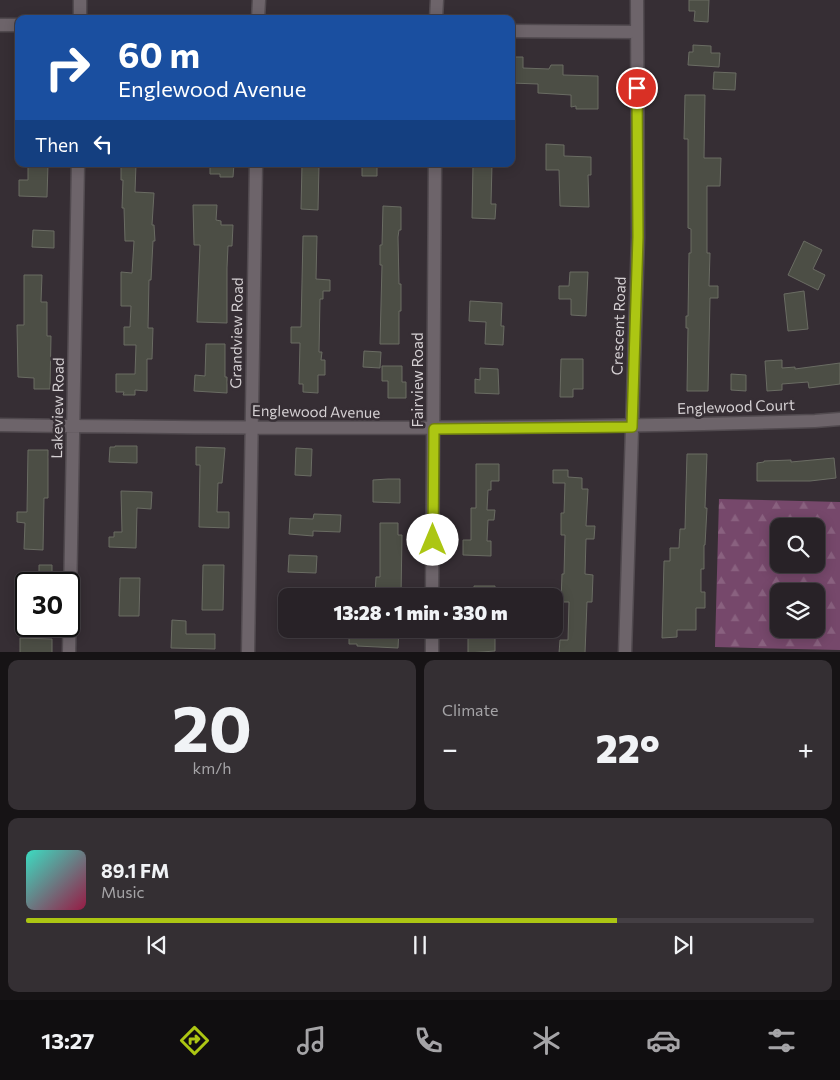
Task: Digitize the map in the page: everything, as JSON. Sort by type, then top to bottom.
[{"type":"street","points":[[80,0],[80,15]]},
{"type":"street","points":[[258,15],[259,0]]},
{"type":"street","points":[[436,15],[437,0]]},
{"type":"street","name":"Crescent Road","points":[[625,652],[638,237],[637,0]]},
{"type":"street","points":[[0,25],[15,25]]},
{"type":"street","points":[[515,31],[637,32]]},
{"type":"street","name":"Lakeview Road","points":[[70,652],[78,167]]},
{"type":"street","name":"Grandview Road","points":[[248,652],[256,167]]},
{"type":"street","name":"Fairview Road","points":[[432,588],[436,167]]},
{"type":"street","name":"Englewood Court","points":[[632,427],[840,419]]},
{"type":"street","name":"Englewood Avenue","points":[[0,425],[434,429],[632,427]]},
{"type":"street","points":[[432,638],[432,652]]},
{"type":"green space","points":[[719,499],[840,502],[840,650],[715,647]]},
{"type":"building","points":[[689,0],[709,0],[708,22],[694,21],[695,11],[689,11]]},
{"type":"building","points":[[693,45],[711,46],[711,53],[720,53],[719,67],[688,65],[689,52],[693,52]]},
{"type":"building","points":[[515,57],[523,57],[523,68],[549,69],[551,65],[563,65],[563,75],[598,76],[598,109],[576,109],[576,106],[571,107],[571,95],[538,93],[538,84],[515,83]]},
{"type":"building","points":[[714,72],[736,73],[735,90],[713,89]]},
{"type":"building","points":[[685,95],[705,95],[704,158],[721,158],[720,186],[707,186],[707,253],[710,253],[709,286],[718,286],[718,298],[710,298],[708,391],[687,391],[688,328],[686,328],[686,316],[688,316],[691,229],[688,228],[688,139],[684,139]]},
{"type":"building","points":[[546,144],[564,145],[564,156],[591,157],[591,175],[588,175],[589,207],[560,206],[559,170],[546,170]]},
{"type":"building","points":[[28,167],[48,167],[47,197],[19,196],[19,180],[28,180]]},
{"type":"building","points":[[121,167],[136,167],[135,192],[154,193],[152,225],[154,225],[155,241],[153,241],[151,280],[149,280],[148,328],[153,328],[152,359],[147,359],[147,391],[135,390],[135,395],[123,395],[124,392],[116,392],[116,374],[135,374],[136,345],[124,345],[124,327],[130,327],[131,306],[121,306],[121,272],[132,273],[134,241],[125,241],[124,208],[122,208],[123,180],[121,180]]},
{"type":"building","points":[[210,167],[234,167],[233,177],[220,177],[220,174],[210,174]]},
{"type":"building","points":[[302,167],[319,167],[318,210],[301,209]]},
{"type":"building","points":[[362,167],[377,167],[377,176],[362,176]]},
{"type":"building","points":[[473,167],[492,167],[491,204],[496,204],[495,219],[472,218]]},
{"type":"building","points":[[193,205],[217,205],[216,220],[221,221],[221,225],[233,225],[232,246],[228,246],[227,323],[197,322],[200,245],[194,245]]},
{"type":"building","points":[[383,206],[401,207],[401,230],[399,230],[398,237],[399,284],[401,284],[399,344],[380,344],[382,265],[380,265],[380,245],[382,245]]},
{"type":"building","points":[[33,230],[54,231],[54,248],[32,247]]},
{"type":"building","points":[[303,236],[317,236],[316,279],[330,280],[330,291],[323,291],[323,299],[320,299],[319,352],[322,352],[321,360],[325,360],[325,375],[318,375],[318,393],[303,392],[303,384],[299,384],[300,343],[291,343],[291,327],[301,327]]},
{"type":"building","points":[[804,241],[822,250],[813,269],[825,275],[818,290],[788,275]]},
{"type":"building","points":[[570,272],[588,272],[586,316],[571,315],[571,299],[559,299],[559,286],[569,286]]},
{"type":"building","points":[[24,275],[42,275],[41,302],[47,302],[47,336],[51,336],[50,389],[34,389],[34,378],[18,377],[17,325],[24,325]]},
{"type":"building","points":[[804,291],[808,329],[788,331],[784,294]]},
{"type":"building","points":[[470,301],[502,303],[501,326],[504,326],[503,345],[485,344],[486,322],[469,321]]},
{"type":"building","points":[[206,344],[225,344],[227,393],[194,391],[195,375],[205,376]]},
{"type":"building","points":[[364,351],[381,352],[380,368],[363,367]]},
{"type":"building","points":[[561,359],[583,359],[583,389],[573,389],[573,397],[560,397]]},
{"type":"building","points":[[782,360],[782,368],[795,367],[795,369],[840,363],[840,384],[809,388],[808,382],[782,384],[782,390],[767,391],[765,361]]},
{"type":"building","points":[[382,366],[402,366],[402,382],[406,382],[406,398],[388,398],[388,381],[382,381]]},
{"type":"building","points":[[480,368],[498,369],[499,394],[475,393],[475,379],[480,380]]},
{"type":"building","points":[[731,374],[746,375],[746,391],[731,390]]},
{"type":"building","points":[[137,446],[137,463],[109,462],[110,447]]},
{"type":"building","points":[[196,447],[225,448],[222,483],[218,483],[217,512],[229,512],[229,528],[199,527],[200,465],[196,465]]},
{"type":"building","points":[[296,448],[312,449],[311,476],[295,475]]},
{"type":"building","points":[[28,450],[48,450],[48,498],[44,498],[43,550],[24,549],[25,523],[17,522],[17,512],[27,512]]},
{"type":"building","points":[[687,454],[707,454],[704,569],[701,569],[701,592],[705,592],[705,608],[696,608],[696,630],[677,630],[677,637],[662,638],[664,561],[670,561],[670,548],[679,548],[680,529],[685,529]]},
{"type":"building","points":[[834,458],[836,478],[810,481],[757,481],[757,463],[764,461],[791,460],[791,462]]},
{"type":"building","points":[[476,464],[499,464],[499,481],[491,481],[491,490],[488,490],[487,510],[495,510],[494,520],[488,520],[487,541],[491,541],[491,556],[463,555],[463,540],[471,540],[471,508],[476,508]]},
{"type":"building","points":[[553,470],[568,470],[568,477],[582,478],[582,489],[588,489],[586,526],[595,526],[594,539],[586,539],[585,574],[593,575],[592,602],[587,602],[585,652],[559,652],[560,640],[568,640],[569,602],[563,602],[562,588],[562,574],[564,574],[565,535],[561,535],[561,513],[564,513],[565,483],[553,483]]},
{"type":"building","points":[[400,479],[400,503],[373,502],[373,480]]},
{"type":"building","points":[[121,491],[152,492],[151,509],[137,508],[136,548],[109,547],[109,537],[114,537],[114,532],[122,532]]},
{"type":"building","points":[[314,514],[341,515],[340,532],[313,531],[313,536],[289,534],[290,518],[313,519]]},
{"type":"building","points":[[380,523],[398,523],[398,535],[402,535],[401,588],[375,588],[376,577],[380,577]]},
{"type":"building","points":[[289,555],[317,556],[316,573],[288,572]]},
{"type":"building","points":[[39,565],[52,565],[52,572],[39,572]]},
{"type":"building","points":[[203,565],[224,565],[223,610],[202,610]]},
{"type":"building","points":[[120,578],[140,578],[139,616],[119,616]]},
{"type":"building","points":[[474,586],[495,586],[495,588],[474,588]]},
{"type":"building","points":[[172,620],[186,621],[186,634],[215,634],[215,649],[171,648]]},
{"type":"building","points":[[20,638],[52,639],[52,652],[20,652]]},
{"type":"building","points":[[349,638],[399,638],[398,648],[349,644]]},
{"type":"building","points":[[468,638],[495,638],[495,651],[468,652]]},
{"type":"route","points":[[433,540],[434,429],[632,427],[638,237],[637,88]]}]
